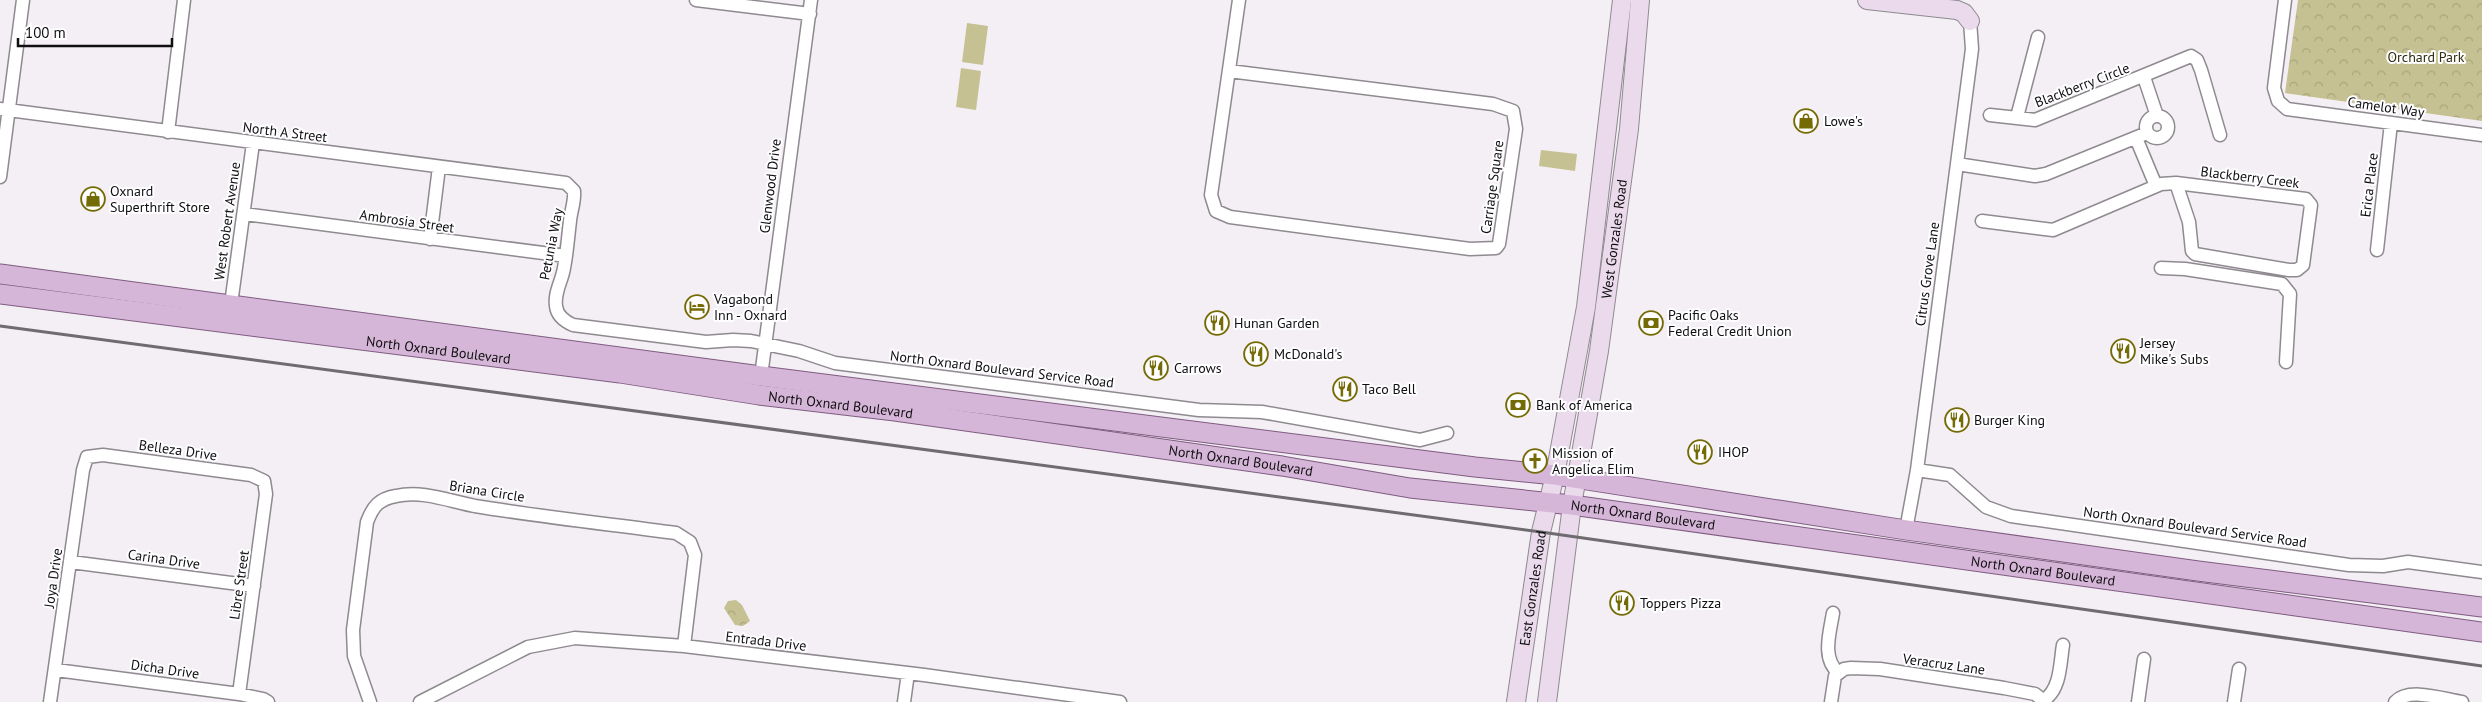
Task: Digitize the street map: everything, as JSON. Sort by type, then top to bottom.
[{"type":"main road","name":"West Gonzales Road","points":[[1555,475],[1586,306],[1622,0]]},
{"type":"main road","name":"West Gonzales Road","points":[[1576,478],[1599,351],[1629,129],[1640,0]]},
{"type":"main road","points":[[1868,0],[1957,10],[1964,13],[1970,21]]},
{"type":"main road","points":[[1600,189],[1620,191]]},
{"type":"main road","name":"North Oxnard Boulevard","points":[[0,274],[761,376],[1475,467],[1555,475],[1906,530],[2482,608]]},
{"type":"main road","name":"North Oxnard Boulevard","points":[[0,294],[620,373],[726,390],[895,411],[1249,462],[1410,488],[1572,505],[2408,624],[2482,632]]},
{"type":"main road","points":[[62,302],[92,297],[207,312],[224,308],[231,304],[239,314],[248,318],[405,338],[450,351]]},
{"type":"main road","points":[[726,390],[737,381],[750,381],[761,376],[780,387],[812,390],[823,402]]},
{"type":"main road","points":[[1249,462],[1271,440]]},
{"type":"main road","name":"East Gonzales Road","points":[[1517,701],[1541,532],[1555,475]]},
{"type":"main road","name":"East Gonzales Road","points":[[1547,702],[1576,478]]},
{"type":"main road","points":[[1862,546],[1879,535],[1901,536],[1906,530],[1919,539],[1947,546],[1954,559]]},
{"type":"main road","points":[[2408,624],[2423,615],[2438,611],[2441,603]]},
{"type":"street","points":[[0,177],[5,110],[23,0]]},
{"type":"street","points":[[168,132],[184,0]]},
{"type":"street","points":[[696,0],[810,14]]},
{"type":"street","name":"Glenwood Drive","points":[[761,376],[811,0]]},
{"type":"street","name":"Carriage Square","points":[[1229,71],[1493,104],[1513,111],[1516,129],[1499,244],[1496,248],[1470,249],[1221,214],[1214,209],[1211,195],[1239,0]]},
{"type":"street","name":"Camelot Way","points":[[2285,0],[2274,88],[2278,101],[2287,109],[2482,135]]},
{"type":"street","name":"Citrus Grove Lane","points":[[1906,530],[1917,470],[1972,49],[1970,21]]},
{"type":"street","points":[[2017,117],[2038,36]]},
{"type":"street","points":[[2144,77],[2191,56],[2195,57],[2220,135]]},
{"type":"street","name":"Blackberry Circle","points":[[1957,164],[2035,176],[2046,174],[2142,136],[2156,139],[2166,134],[2168,124],[2164,118],[2157,116],[2144,77],[2035,120],[1990,115]]},
{"type":"street","name":"North A Street","points":[[5,110],[566,183]]},
{"type":"street","points":[[2156,186],[2142,136],[2147,122],[2157,116]]},
{"type":"street","name":"Erica Place","points":[[2377,250],[2392,123]]},
{"type":"street","name":"West Robert Avenue","points":[[231,304],[253,143]]},
{"type":"street","points":[[430,239],[439,167]]},
{"type":"street","name":"Petunia Way","points":[[558,314],[556,293],[566,256],[575,198],[574,191],[566,183]]},
{"type":"street","name":"Blackberry Creek","points":[[1982,221],[2053,230],[2156,186],[2176,183],[2306,199],[2311,205],[2303,265],[2297,270],[2289,270],[2195,254],[2192,251],[2189,222],[2176,183]]},
{"type":"street","name":"Ambrosia Street","points":[[244,214],[566,256]]},
{"type":"street","points":[[2161,268],[2184,269],[2282,284],[2290,294],[2286,362]]},
{"type":"street","name":"North Oxnard Boulevard Service Road","points":[[558,314],[564,321],[573,325],[692,341],[741,340],[798,351],[835,363],[1200,410],[1243,410],[1294,417],[1343,428],[1420,440],[1446,433]]},
{"type":"street","name":"Belleza Drive","points":[[88,457],[103,455],[251,476],[264,481]]},
{"type":"street","name":"Joya Drive","points":[[50,702],[83,470],[88,457]]},
{"type":"street","name":"North Oxnard Boulevard Service Road","points":[[1917,470],[1950,476],[1986,507],[2011,516],[2356,566],[2383,566],[2408,562],[2482,572]]},
{"type":"street","name":"Libre Street","points":[[239,694],[266,494],[264,481]]},
{"type":"street","name":"Briana Circle","points":[[370,702],[354,656],[354,622],[367,522],[372,509],[382,500],[397,496],[426,495],[476,506],[676,532],[690,542],[695,555],[684,646]]},
{"type":"street","name":"Carina Drive","points":[[71,562],[254,586]]},
{"type":"street","points":[[1831,702],[1833,683],[1839,673],[1833,668],[1828,654],[1833,613]]},
{"type":"street","name":"Entrada Drive","points":[[420,702],[528,647],[574,638],[684,646],[908,673],[1120,702]]},
{"type":"street","points":[[2044,701],[2049,697],[2057,683],[2063,645]]},
{"type":"street","points":[[2138,702],[2144,658]]},
{"type":"street","name":"Veracruz Lane","points":[[1839,673],[1851,668],[1880,670],[2004,688],[2035,694],[2044,701]]},
{"type":"street","points":[[2234,702],[2238,669]]},
{"type":"street","name":"Dicha Drive","points":[[56,670],[239,694],[263,698],[268,702]]},
{"type":"street","points":[[904,702],[908,673]]},
{"type":"street","points":[[2399,698],[2462,702]]},
{"type":"green space","name":"Orchard Park","points":[[2298,0],[2482,0],[2482,121],[2285,93]]},
{"type":"green space","points":[[967,23],[988,26],[983,65],[962,62]]},
{"type":"green space","points":[[961,68],[981,71],[976,110],[956,107]]},
{"type":"green space","points":[[1541,150],[1577,154],[1575,171],[1539,166]]},
{"type":"green space","points":[[736,600],[742,605],[750,621],[743,626],[735,625],[724,608],[728,601]]},
{"type":"railway","points":[[0,326],[1541,532],[2482,666]]},
{"type":"place","name":"Lowe's","points":[[1806,121]]},
{"type":"place","name":"Oxnard Superthrift Store","points":[[93,199]]},
{"type":"place","name":"Vagabond Inn - Oxnard","points":[[697,307]]},
{"type":"place","name":"Hunan Garden","points":[[1217,323]]},
{"type":"place","name":"Pacific Oaks Federal Credit Union","points":[[1651,323]]},
{"type":"place","name":"Jersey Mike's Subs","points":[[2123,351]]},
{"type":"place","name":"McDonald's","points":[[1256,354]]},
{"type":"place","name":"Carrows","points":[[1156,368]]},
{"type":"place","name":"Taco Bell","points":[[1345,389]]},
{"type":"place","name":"Bank of America","points":[[1518,405]]},
{"type":"place","name":"Burger King","points":[[1957,420]]},
{"type":"place","name":"IHOP","points":[[1700,452]]},
{"type":"place","name":"Mission of Angelica Elim","points":[[1535,461]]},
{"type":"place","name":"Toppers Pizza","points":[[1622,603]]}]
